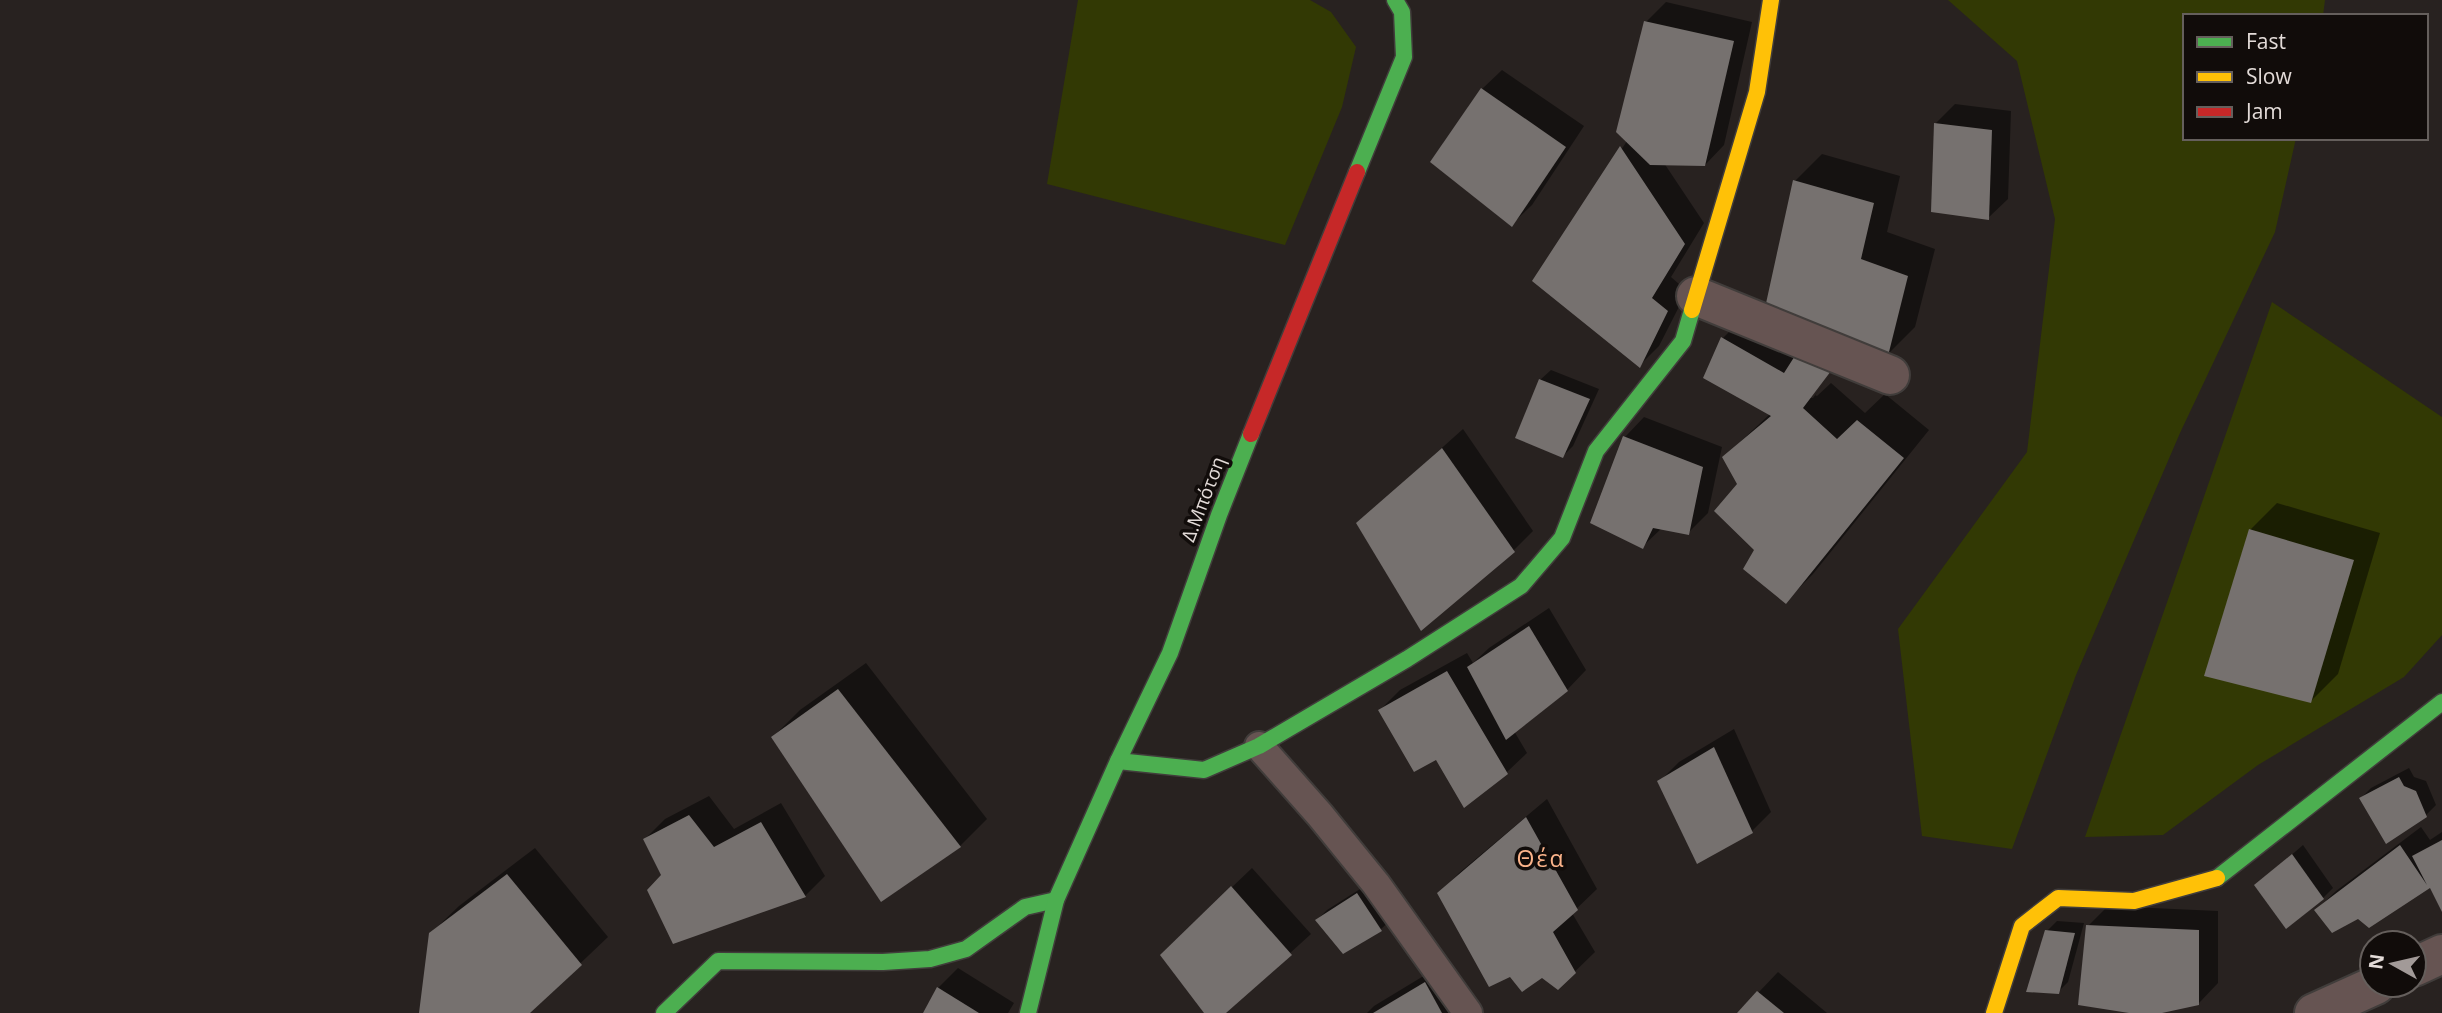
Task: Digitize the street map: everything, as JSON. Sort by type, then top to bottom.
[{"type":"street","points":[[1118,761],[1203,770],[1259,746],[1406,659],[1521,586],[1562,538],[1596,451],[1683,341],[1757,92],[1771,0]]},
{"type":"street","name":"Δ.Μπότση","points":[[1028,1013],[1056,900],[1170,653],[1219,515],[1404,57],[1405,4]]},
{"type":"street","points":[[1696,296],[1890,375]]},
{"type":"street","points":[[1994,1013],[2022,926],[2058,898],[2134,901],[2217,878],[2442,702]]},
{"type":"street","points":[[664,1013],[718,961],[883,962],[930,959],[965,949],[1025,907],[1056,900]]},
{"type":"street","points":[[2314,1013],[2358,993]]},
{"type":"lane","points":[[1259,746],[1320,814],[1376,884],[1468,1013]]},
{"type":"green space","points":[[1078,0],[1310,0],[1331,12],[1356,47],[1342,107],[1285,245],[1047,184]]},
{"type":"green space","points":[[1948,0],[2325,0],[2323,14],[2183,14],[2183,140],[2296,140],[2275,232],[2180,433],[2076,675],[2012,849],[1922,836],[1898,629],[2027,452],[2055,219],[2017,61]]},
{"type":"green space","points":[[2272,302],[2442,417],[2442,635],[2404,677],[2258,765],[2163,835],[2085,837]]},
{"type":"building","points":[[1644,21],[1734,41],[1705,166],[1650,165],[1616,132]]},
{"type":"building","points":[[1481,88],[1566,147],[1512,227],[1430,162]]},
{"type":"building","points":[[1934,123],[1992,130],[1989,220],[1931,212]]},
{"type":"building","points":[[1620,146],[1685,244],[1652,298],[1668,311],[1640,368],[1532,281]]},
{"type":"building","points":[[1793,180],[1874,203],[1861,259],[1908,276],[1888,356],[1763,317]]},
{"type":"building","points":[[1721,337],[1784,373],[1798,351],[1831,371],[1803,408],[1837,439],[1857,420],[1904,458],[1786,604],[1743,569],[1754,550],[1714,511],[1737,484],[1722,457],[1771,416],[1703,378]]},
{"type":"building","points":[[1539,379],[1590,399],[1563,458],[1515,438]]},
{"type":"building","points":[[1623,436],[1703,467],[1689,535],[1653,528],[1643,549],[1590,523]]},
{"type":"building","points":[[1442,448],[1515,552],[1421,631],[1356,523]]},
{"type":"building","points":[[2249,529],[2354,560],[2311,703],[2204,676]]},
{"type":"building","points":[[1529,626],[1568,691],[1506,740],[1467,667]]},
{"type":"building","points":[[1447,671],[1508,774],[1464,808],[1436,760],[1414,772],[1378,710]]},
{"type":"building","points":[[838,689],[961,847],[881,902],[771,737]]},
{"type":"building","points":[[1714,747],[1753,833],[1697,864],[1657,781]]},
{"type":"building","points":[[2399,777],[2404,786],[2416,791],[2427,817],[2386,844],[2359,798]]},
{"type":"building","points":[[689,815],[714,847],[761,822],[806,897],[673,944],[647,890],[661,875],[643,839]]},
{"type":"building","points":[[1526,817],[1578,910],[1553,932],[1576,973],[1558,990],[1542,978],[1522,992],[1510,977],[1489,987],[1437,893]]},
{"type":"building","points":[[2442,840],[2442,912],[2430,888],[2369,928],[2358,919],[2332,933],[2314,910],[2400,845],[2427,885],[2412,856]]},
{"type":"building","points":[[2292,854],[2324,899],[2286,929],[2254,885]]},
{"type":"building","points":[[507,874],[582,965],[530,1013],[419,1013],[429,933]]},
{"type":"building","points":[[1231,886],[1292,955],[1226,1013],[1204,1013],[1160,955]]},
{"type":"building","points":[[1357,893],[1382,931],[1343,954],[1315,920]]},
{"type":"building","points":[[2086,925],[2199,930],[2199,1005],[2162,1013],[2129,1013],[2078,1005]]},
{"type":"building","points":[[2045,930],[2075,933],[2059,994],[2026,992]]},
{"type":"building","points":[[1425,982],[1442,1013],[1373,1013]]},
{"type":"building","points":[[937,987],[979,1013],[923,1013]]},
{"type":"building","points":[[1757,991],[1784,1013],[1737,1013]]},
{"type":"traffic: fast","points":[[1357,172],[1404,57],[1402,12],[1395,0]]},
{"type":"traffic: fast","points":[[1118,761],[1204,770],[1259,746],[1407,659],[1521,586],[1562,538],[1596,451],[1683,341],[1692,310]]},
{"type":"traffic: fast","points":[[1028,1013],[1056,900],[1170,653],[1251,434]]},
{"type":"traffic: fast","points":[[2217,878],[2442,702]]},
{"type":"traffic: fast","points":[[664,1013],[718,961],[883,962],[930,959],[966,949],[1025,907],[1056,900]]},
{"type":"traffic: slow","points":[[1692,310],[1757,92],[1771,0]]},
{"type":"traffic: slow","points":[[1994,1013],[2022,926],[2058,898],[2134,901],[2217,878]]},
{"type":"traffic: jam","points":[[1251,434],[1357,172]]},
{"type":"district","name":"Θέα","points":[[1541,858]]}]
